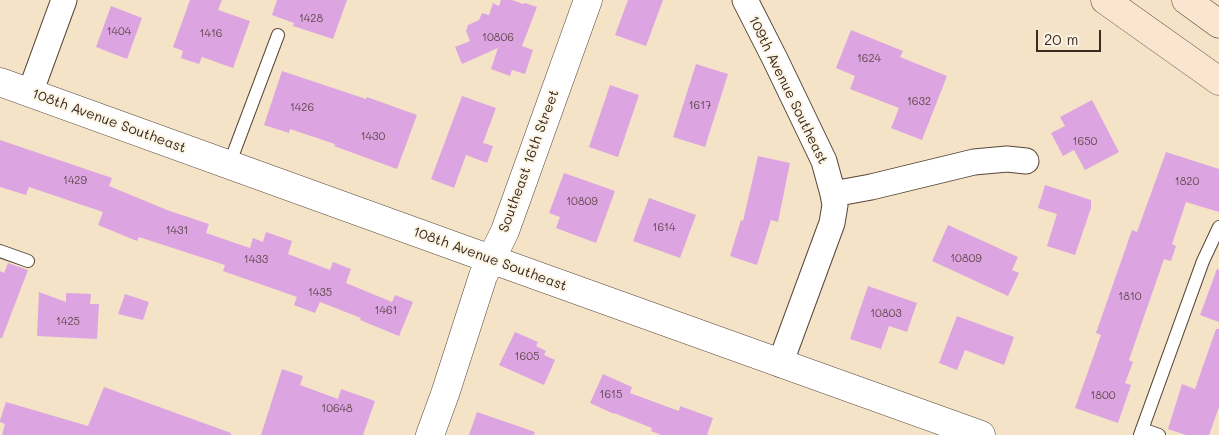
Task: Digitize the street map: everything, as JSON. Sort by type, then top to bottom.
[{"type":"main road","points":[[1105,0],[1219,81]]},
{"type":"main road","points":[[1186,0],[1219,24]]},
{"type":"street","points":[[30,93],[64,0]]},
{"type":"street","name":"Southeast 16th Street","points":[[430,435],[480,283],[504,231],[588,0]]},
{"type":"street","name":"109th Avenue Southeast","points":[[745,0],[824,161],[835,205],[832,223],[780,364]]},
{"type":"street","name":"108th Avenue Southeast","points":[[0,82],[981,435]]},
{"type":"street","points":[[833,194],[974,162],[1006,159],[1026,161]]},
{"type":"lane","points":[[230,165],[278,35]]},
{"type":"lane","points":[[1159,435],[1141,432],[1204,261],[1219,227]]},
{"type":"lane","points":[[0,251],[28,261]]},
{"type":"building","points":[[190,0],[222,0],[218,10],[250,21],[233,68],[202,57],[199,64],[181,58],[183,51],[173,47]]},
{"type":"building","points":[[277,0],[347,0],[333,39],[293,26],[294,23],[272,15]]},
{"type":"building","points":[[501,0],[512,0],[537,7],[522,46],[533,50],[525,74],[512,70],[510,76],[491,69],[498,48],[462,64],[455,47],[470,41],[466,31],[468,25],[479,20],[482,13],[489,15],[493,3],[499,6]]},
{"type":"building","points":[[628,0],[663,0],[646,46],[615,35]]},
{"type":"building","points":[[111,6],[142,18],[127,59],[96,47]]},
{"type":"building","points":[[851,30],[903,51],[900,57],[947,76],[922,140],[891,128],[899,108],[850,89],[855,76],[836,68]]},
{"type":"building","points":[[696,64],[728,74],[705,147],[673,137]]},
{"type":"building","points":[[282,71],[366,99],[367,97],[417,115],[397,169],[334,146],[335,144],[290,129],[289,133],[264,125]]},
{"type":"building","points":[[610,85],[639,95],[618,157],[589,147]]},
{"type":"building","points":[[462,96],[496,108],[483,143],[493,146],[487,163],[466,155],[454,188],[431,179]]},
{"type":"building","points":[[1092,100],[1119,152],[1085,170],[1074,150],[1063,156],[1051,133],[1065,126],[1060,117]]},
{"type":"building","points":[[0,140],[112,178],[109,186],[167,210],[209,224],[206,233],[250,248],[253,238],[263,242],[266,232],[292,241],[288,254],[330,270],[333,262],[351,269],[346,283],[392,302],[395,295],[413,302],[399,336],[360,320],[361,318],[320,302],[315,313],[294,305],[297,297],[223,271],[225,265],[139,237],[137,241],[98,225],[103,212],[29,187],[26,195],[0,187]]},
{"type":"building","points":[[1166,152],[1219,169],[1219,212],[1186,202],[1172,244],[1176,246],[1171,261],[1164,259],[1129,360],[1133,362],[1125,383],[1131,385],[1118,423],[1075,408],[1101,335],[1096,333],[1132,230],[1137,232]]},
{"type":"building","points":[[758,156],[790,163],[778,222],[771,220],[757,265],[730,256],[741,220],[743,221]]},
{"type":"building","points":[[564,173],[615,191],[596,243],[556,228],[560,217],[549,213]]},
{"type":"building","points":[[1045,185],[1091,200],[1091,208],[1075,255],[1047,246],[1057,214],[1038,208]]},
{"type":"building","points":[[649,198],[696,215],[680,258],[633,241]]},
{"type":"building","points":[[948,225],[1018,257],[1012,270],[1019,273],[1008,296],[932,261]]},
{"type":"building","points":[[8,263],[28,270],[2,338],[0,338],[0,271],[4,273]]},
{"type":"building","points":[[1217,269],[1219,270],[1219,322],[1200,315]]},
{"type":"building","points":[[868,286],[917,303],[907,332],[889,326],[881,349],[850,339]]},
{"type":"building","points":[[39,292],[66,302],[66,293],[91,294],[90,304],[99,304],[97,339],[37,336]]},
{"type":"building","points":[[125,294],[149,302],[143,320],[118,314]]},
{"type":"building","points":[[957,316],[1014,337],[1004,365],[965,350],[957,370],[939,363]]},
{"type":"building","points":[[1216,329],[1219,329],[1219,407],[1209,435],[1186,435],[1168,429],[1182,384],[1195,389]]},
{"type":"building","points":[[515,332],[538,342],[536,346],[546,351],[544,355],[555,360],[544,385],[499,365]]},
{"type":"building","points":[[282,369],[303,376],[300,385],[338,399],[341,389],[375,401],[363,435],[261,435]]},
{"type":"building","points":[[603,374],[632,387],[630,393],[679,411],[680,406],[713,418],[707,435],[661,435],[651,431],[652,428],[590,403]]},
{"type":"building","points":[[104,387],[231,433],[231,435],[2,435],[5,424],[0,422],[0,420],[6,402],[88,426]]},
{"type":"building","points":[[477,412],[535,432],[534,435],[469,435]]}]
